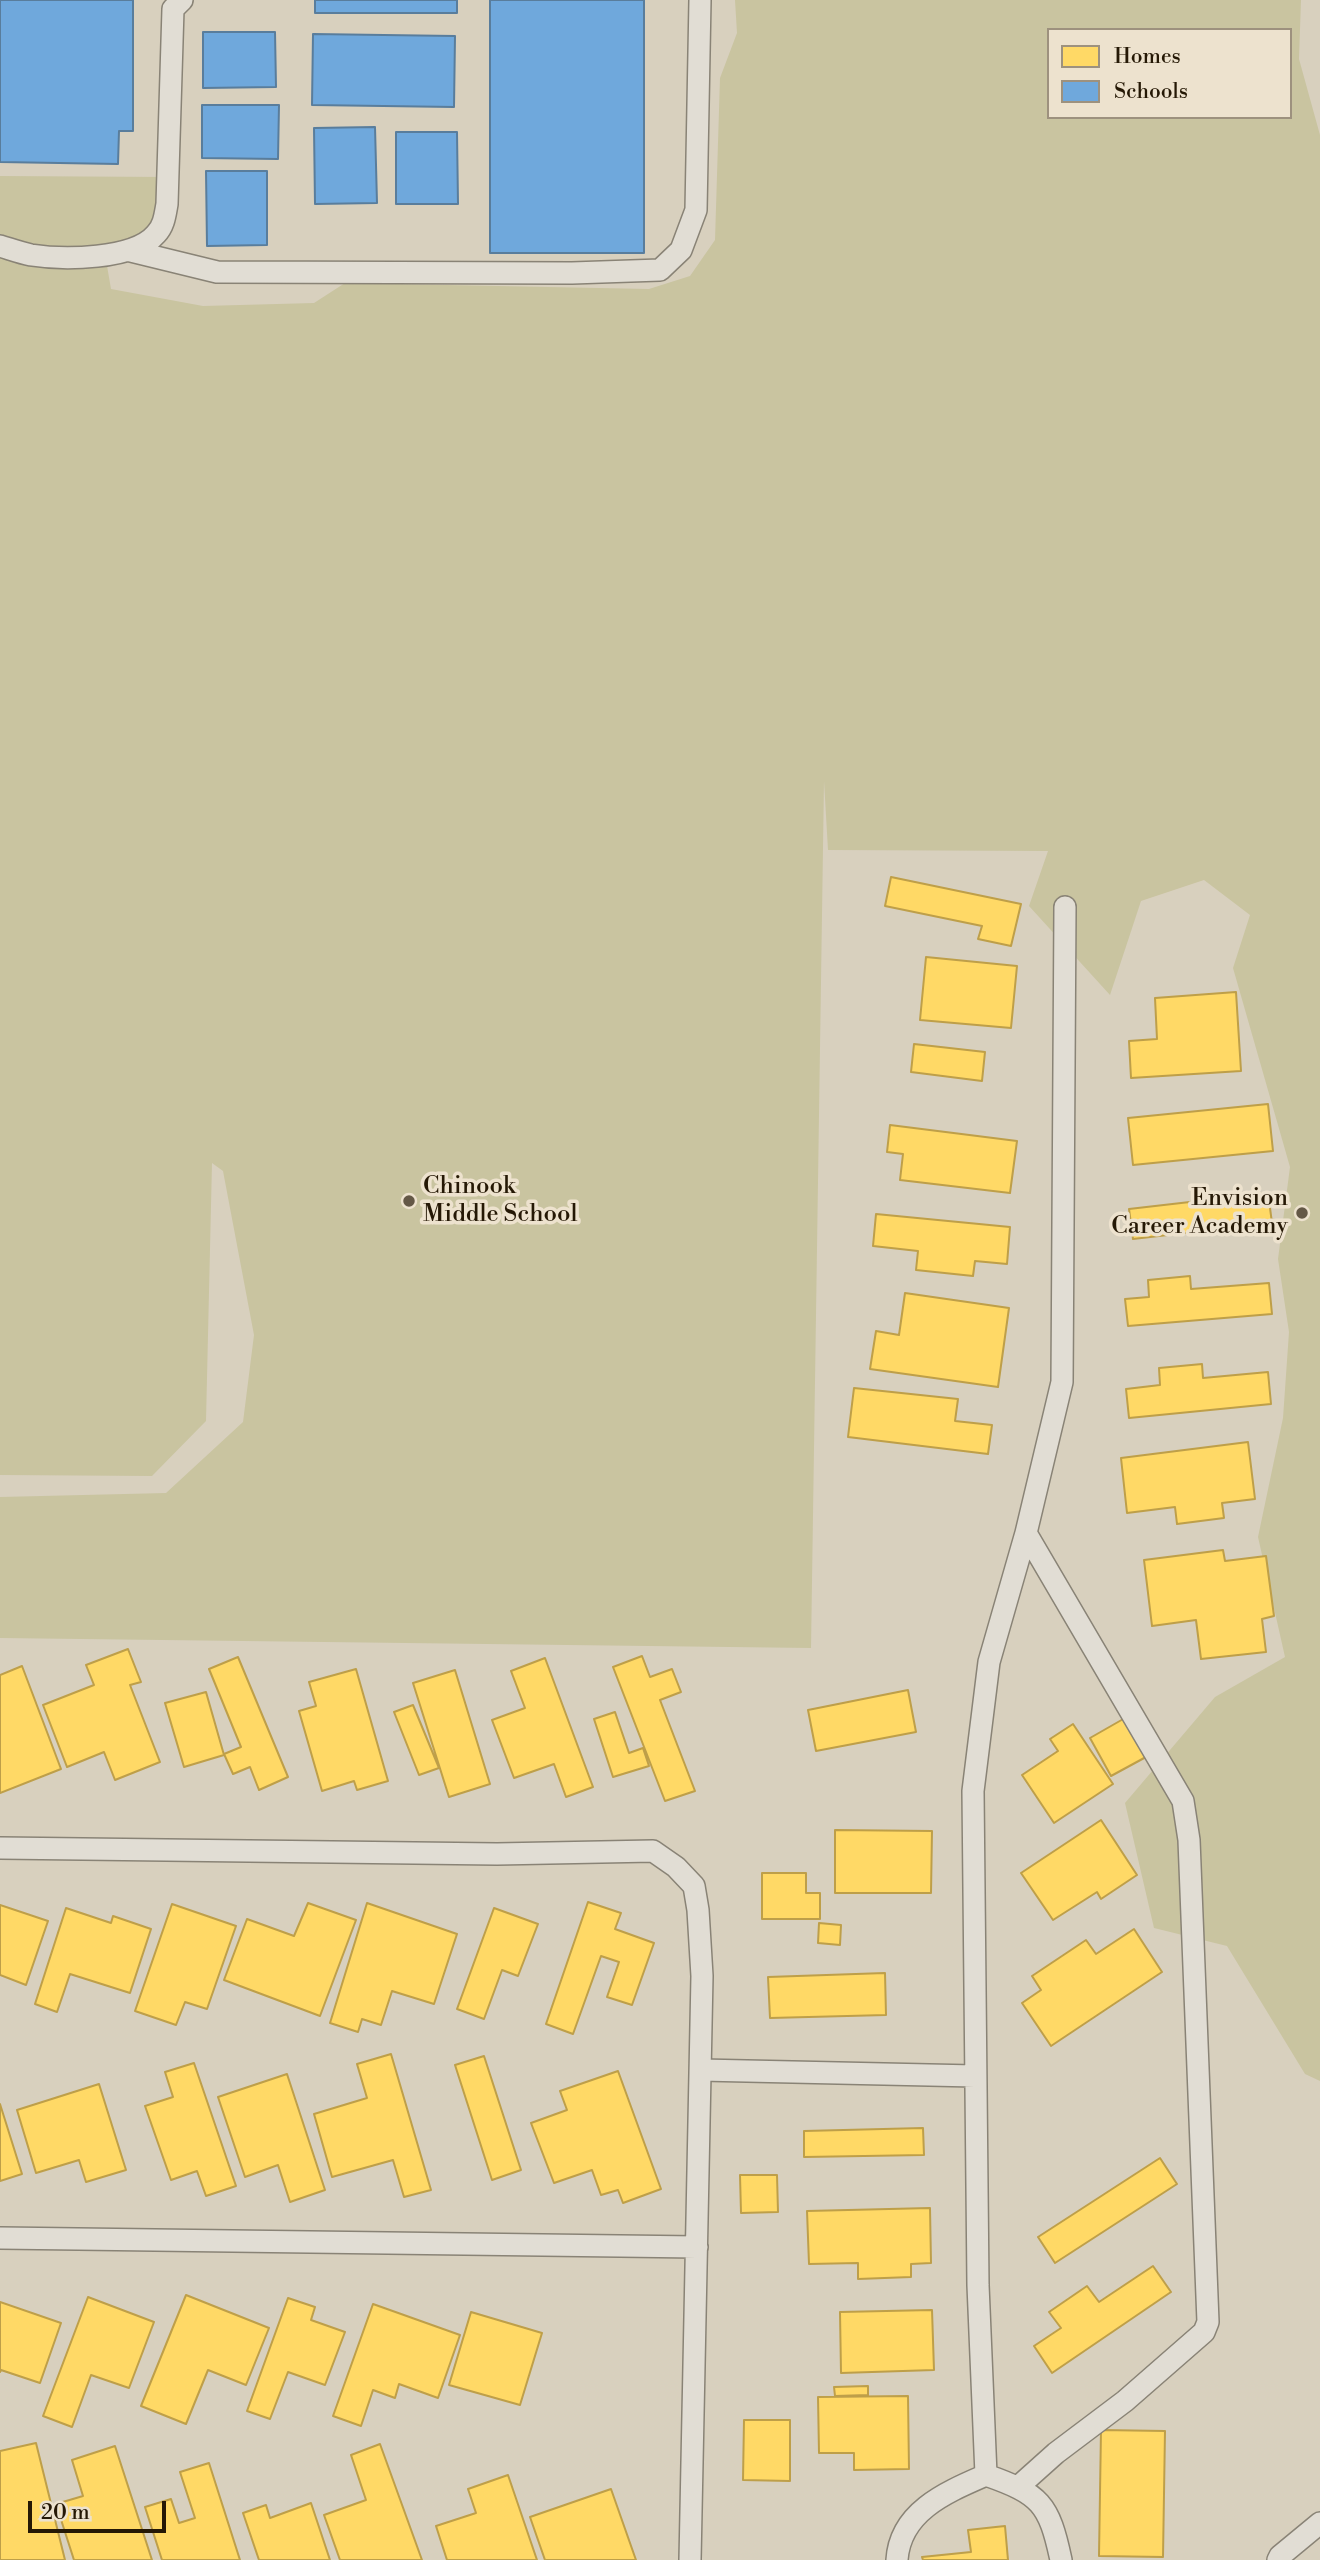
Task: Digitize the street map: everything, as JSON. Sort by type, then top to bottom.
[{"type":"lane","points":[[131,251],[155,237],[163,224],[167,204],[173,9],[182,0]]},
{"type":"lane","points":[[0,246],[33,255],[86,257],[131,251],[217,272],[572,273],[660,270],[681,250],[696,210],[700,0]]},
{"type":"lane","points":[[986,2475],[978,2285],[973,1791],[989,1662],[1026,1533],[1062,1381],[1065,907]]},
{"type":"lane","points":[[1018,2487],[1056,2453],[1155,2375],[1204,2332],[1208,2322],[1189,1840],[1184,1801],[1026,1533]]},
{"type":"lane","points":[[0,1849],[497,1854],[653,1851],[676,1867],[694,1886],[702,1976],[690,2560]]},
{"type":"lane","points":[[701,2070],[975,2076]]},
{"type":"lane","points":[[0,2238],[697,2247]]},
{"type":"lane","points":[[897,2560],[902,2538],[916,2514],[941,2495],[986,2475],[1018,2487],[1040,2502],[1053,2529],[1061,2560]]},
{"type":"lane","points":[[1278,2560],[1320,2523]]},
{"type":"shaded area","name":"Chinook Middle School","points":[[735,0],[1301,0],[1299,59],[1320,135],[1320,2081],[1305,2074],[1227,1946],[1154,1928],[1125,1803],[1215,1697],[1285,1657],[1258,1537],[1283,1418],[1289,1332],[1278,1259],[1290,1167],[1233,968],[1250,915],[1204,880],[1141,901],[1110,995],[1029,906],[1048,851],[828,850],[824,781],[811,1648],[0,1638],[0,1497],[166,1493],[243,1422],[254,1335],[223,1171],[212,1163],[206,1421],[152,1476],[0,1475],[0,176],[169,177],[163,224],[105,254],[111,289],[203,306],[314,303],[345,283],[649,289],[690,276],[715,240],[720,78],[737,33]]},
{"type":"building: Homes","points":[[891,877],[1021,904],[1011,946],[978,939],[982,926],[885,906]]},
{"type":"building: Homes","points":[[926,957],[1017,966],[1011,1028],[920,1020]]},
{"type":"building: Homes","points":[[1236,992],[1241,1071],[1131,1078],[1129,1041],[1157,1039],[1155,998]]},
{"type":"building: Homes","points":[[914,1044],[985,1052],[982,1081],[911,1072]]},
{"type":"building: Homes","points":[[1268,1104],[1273,1151],[1133,1165],[1128,1118]]},
{"type":"building: Homes","points":[[890,1125],[1017,1141],[1010,1193],[900,1180],[903,1154],[887,1152]]},
{"type":"building: Homes","points":[[1268,1193],[1272,1223],[1133,1239],[1129,1209]]},
{"type":"building: Homes","points":[[876,1214],[1010,1227],[1007,1264],[975,1261],[973,1276],[916,1270],[918,1251],[873,1246]]},
{"type":"building: Homes","points":[[1190,1276],[1191,1289],[1269,1283],[1272,1314],[1128,1326],[1125,1299],[1149,1297],[1148,1280]]},
{"type":"building: Homes","points":[[905,1293],[1009,1308],[998,1387],[870,1369],[876,1331],[899,1335]]},
{"type":"building: Homes","points":[[1202,1364],[1203,1378],[1268,1372],[1271,1404],[1129,1418],[1126,1389],[1160,1385],[1159,1368]]},
{"type":"building: Homes","points":[[854,1388],[958,1399],[955,1421],[992,1425],[988,1454],[848,1437]]},
{"type":"building: Homes","points":[[1248,1442],[1255,1499],[1222,1503],[1224,1518],[1177,1524],[1175,1507],[1127,1513],[1121,1458]]},
{"type":"building: Homes","points":[[1223,1550],[1225,1561],[1266,1556],[1274,1616],[1262,1619],[1266,1652],[1201,1659],[1196,1620],[1152,1626],[1144,1560]]},
{"type":"building: Homes","points":[[128,1649],[141,1682],[130,1685],[160,1762],[115,1780],[104,1752],[67,1767],[43,1705],[94,1685],[86,1665]]},
{"type":"building: Homes","points":[[642,1656],[650,1677],[672,1669],[681,1692],[660,1700],[695,1791],[665,1801],[613,1667]]},
{"type":"building: Homes","points":[[238,1657],[288,1777],[259,1790],[250,1767],[233,1774],[224,1754],[241,1747],[209,1669]]},
{"type":"building: Homes","points":[[545,1658],[593,1787],[566,1797],[554,1764],[514,1778],[492,1720],[525,1708],[511,1671]]},
{"type":"building: Homes","points":[[22,1666],[61,1769],[0,1793],[0,1675]]},
{"type":"building: Homes","points":[[356,1669],[388,1781],[357,1790],[354,1781],[322,1791],[299,1711],[316,1706],[309,1682]]},
{"type":"building: Homes","points":[[455,1670],[490,1784],[449,1797],[413,1683]]},
{"type":"building: Homes","points":[[908,1690],[916,1732],[816,1751],[808,1710]]},
{"type":"building: Homes","points":[[206,1692],[224,1755],[184,1767],[165,1703]]},
{"type":"building: Homes","points":[[413,1705],[439,1768],[419,1775],[394,1712]]},
{"type":"building: Homes","points":[[615,1712],[629,1753],[643,1748],[649,1766],[613,1777],[594,1719]]},
{"type":"building: Homes","points":[[1125,1718],[1146,1757],[1111,1776],[1090,1738]]},
{"type":"building: Homes","points":[[1073,1724],[1113,1784],[1054,1823],[1022,1775],[1058,1751],[1050,1739]]},
{"type":"building: Homes","points":[[1101,1820],[1137,1875],[1101,1899],[1097,1892],[1053,1920],[1021,1873]]},
{"type":"building: Homes","points":[[835,1830],[932,1831],[931,1893],[835,1893]]},
{"type":"building: Homes","points":[[762,1873],[806,1873],[806,1893],[820,1893],[820,1919],[762,1919]]},
{"type":"building: Homes","points":[[588,1902],[621,1913],[615,1929],[654,1943],[632,2005],[607,1997],[619,1962],[601,1956],[573,2034],[546,2024]]},
{"type":"building: Homes","points":[[308,1903],[356,1920],[320,2016],[224,1980],[247,1919],[294,1936]]},
{"type":"building: Homes","points":[[367,1903],[457,1934],[434,2004],[392,1991],[381,2025],[362,2019],[358,2032],[330,2023]]},
{"type":"building: Homes","points":[[172,1904],[236,1926],[207,2009],[185,2002],[176,2025],[135,2011]]},
{"type":"building: Homes","points":[[0,1905],[48,1921],[26,1985],[0,1975]]},
{"type":"building: Homes","points":[[66,1908],[111,1923],[113,1916],[151,1929],[130,1993],[70,1974],[57,2012],[35,2004]]},
{"type":"building: Homes","points":[[494,1908],[538,1924],[518,1976],[502,1970],[484,2019],[457,2009]]},
{"type":"building: Homes","points":[[819,1923],[841,1925],[840,1945],[818,1943]]},
{"type":"building: Homes","points":[[1134,1929],[1162,1972],[1051,2046],[1022,2003],[1041,1990],[1032,1976],[1086,1940],[1096,1954]]},
{"type":"building: Homes","points":[[885,1973],[886,2015],[770,2018],[768,1977]]},
{"type":"building: Homes","points":[[391,2054],[431,2190],[404,2197],[393,2160],[332,2177],[314,2114],[367,2098],[357,2064]]},
{"type":"building: Homes","points":[[484,2056],[521,2170],[492,2180],[455,2065]]},
{"type":"building: Homes","points":[[194,2063],[236,2186],[206,2196],[197,2171],[171,2180],[145,2106],[173,2097],[165,2072]]},
{"type":"building: Homes","points":[[618,2071],[661,2189],[623,2203],[618,2190],[601,2195],[592,2170],[554,2183],[531,2123],[567,2110],[560,2091]]},
{"type":"building: Homes","points":[[287,2074],[325,2190],[290,2202],[278,2165],[245,2177],[218,2097]]},
{"type":"building: Homes","points":[[99,2084],[126,2170],[86,2182],[79,2160],[36,2173],[17,2110]]},
{"type":"building: Homes","points":[[0,2104],[22,2174],[0,2181]]},
{"type":"building: Homes","points":[[923,2128],[924,2155],[804,2157],[804,2131]]},
{"type":"building: Homes","points":[[1160,2158],[1177,2184],[1055,2263],[1038,2237]]},
{"type":"building: Homes","points":[[740,2175],[777,2175],[778,2212],[741,2213]]},
{"type":"building: Homes","points":[[930,2208],[931,2263],[911,2264],[911,2277],[858,2279],[858,2263],[809,2264],[807,2211]]},
{"type":"building: Homes","points":[[1153,2266],[1171,2292],[1052,2373],[1034,2346],[1061,2328],[1049,2312],[1087,2286],[1099,2302]]},
{"type":"building: Homes","points":[[186,2295],[269,2328],[246,2385],[208,2370],[186,2424],[141,2406]]},
{"type":"building: Homes","points":[[88,2297],[154,2322],[129,2388],[91,2375],[72,2427],[43,2416]]},
{"type":"building: Homes","points":[[288,2298],[315,2307],[311,2320],[345,2332],[325,2385],[288,2372],[270,2419],[247,2411]]},
{"type":"building: Homes","points":[[0,2302],[61,2323],[40,2383],[1,2370],[0,2372]]},
{"type":"building: Homes","points":[[373,2304],[460,2335],[438,2398],[399,2384],[395,2398],[373,2390],[361,2426],[333,2416]]},
{"type":"building: Homes","points":[[932,2310],[934,2370],[841,2373],[840,2312]]},
{"type":"building: Homes","points":[[471,2312],[542,2333],[520,2405],[449,2385]]},
{"type":"building: Homes","points":[[868,2386],[868,2395],[835,2396],[834,2387]]},
{"type":"building: Homes","points":[[908,2396],[909,2469],[854,2470],[854,2453],[819,2453],[818,2397]]},
{"type":"building: Homes","points":[[744,2420],[790,2420],[790,2481],[743,2480]]},
{"type":"building: Homes","points":[[1101,2430],[1165,2431],[1163,2557],[1099,2556]]},
{"type":"building: Homes","points":[[36,2443],[65,2560],[0,2560],[0,2451]]},
{"type":"building: Homes","points":[[380,2444],[422,2560],[340,2560],[324,2515],[366,2500],[351,2455]]},
{"type":"building: Homes","points":[[115,2446],[152,2560],[74,2560],[56,2504],[83,2496],[72,2460]]},
{"type":"building: Homes","points":[[209,2463],[240,2560],[162,2560],[145,2507],[171,2499],[179,2523],[195,2518],[180,2472]]},
{"type":"building: Homes","points":[[508,2475],[537,2560],[447,2560],[436,2526],[476,2513],[468,2489]]},
{"type":"building: Homes","points":[[611,2489],[636,2560],[545,2560],[530,2517]]},
{"type":"building: Homes","points":[[311,2503],[330,2560],[259,2560],[243,2513],[266,2505],[270,2518]]},
{"type":"building: Homes","points":[[1005,2526],[1008,2560],[923,2560],[922,2557],[971,2552],[968,2530]]},
{"type":"building: Schools","points":[[0,0],[133,0],[133,131],[119,131],[118,164],[0,162]]},
{"type":"building: Schools","points":[[315,0],[457,0],[457,13],[315,13]]},
{"type":"building: Schools","points":[[490,0],[644,0],[644,253],[490,253]]},
{"type":"building: Schools","points":[[203,32],[275,32],[276,87],[203,88]]},
{"type":"building: Schools","points":[[313,34],[455,36],[454,107],[312,105]]},
{"type":"building: Schools","points":[[202,105],[279,105],[278,159],[202,158]]},
{"type":"building: Schools","points":[[375,127],[377,203],[315,204],[314,128]]},
{"type":"building: Schools","points":[[396,132],[457,132],[458,204],[396,204]]},
{"type":"building: Schools","points":[[206,171],[267,171],[267,245],[207,246]]},
{"type":"place","name":"Chinook Middle School","points":[[409,1201]]},
{"type":"place","name":"Envision Career Academy","points":[[1302,1213]]}]
